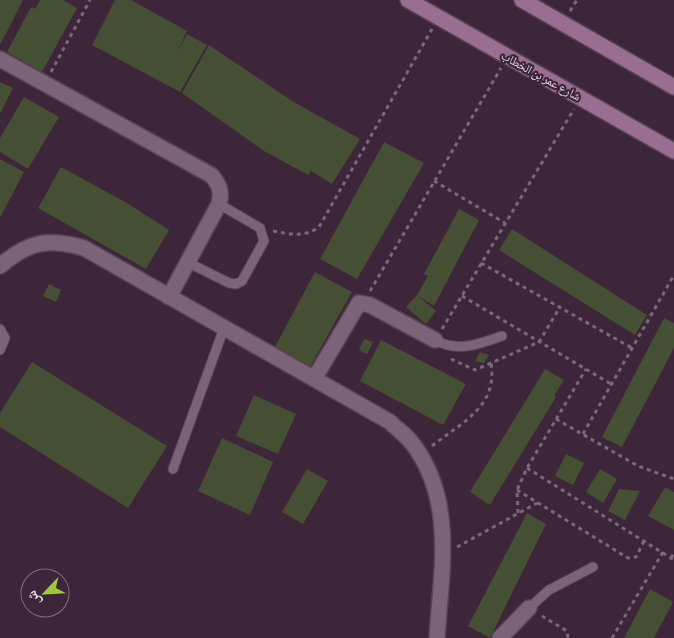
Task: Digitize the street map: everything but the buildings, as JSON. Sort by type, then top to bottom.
[{"type":"street","name":"شارع عمر بن الخطاب","points":[[408,0],[674,151]]},
{"type":"street","points":[[522,0],[674,86]]},
{"type":"street","points":[[0,59],[211,175],[219,183],[222,194],[218,204],[169,297]]},
{"type":"street","points":[[0,266],[16,252],[38,243],[62,242],[84,248],[390,422],[411,443],[428,468],[439,496],[444,526],[437,638]]},
{"type":"street","points":[[314,379],[359,303],[364,302],[436,340]]},
{"type":"street","points":[[500,638],[529,608]]},
{"type":"lane","points":[[187,262],[229,284],[236,284],[242,282],[264,242],[260,228],[218,204]]},
{"type":"lane","points":[[173,469],[224,328]]},
{"type":"lane","points":[[0,329],[5,338],[0,350]]},
{"type":"lane","points":[[436,340],[447,346],[460,348],[502,336]]},
{"type":"lane","points":[[529,608],[549,590],[593,567]]},
{"type":"path","points":[[44,83],[90,0]]},
{"type":"path","points":[[260,228],[302,235],[311,233],[319,227],[438,18]]},
{"type":"path","points":[[364,302],[507,57]]},
{"type":"path","points":[[436,340],[581,98]]},
{"type":"path","points":[[434,181],[505,223]]},
{"type":"path","points":[[481,263],[632,348]]},
{"type":"path","points":[[583,434],[674,275]]},
{"type":"path","points":[[462,296],[611,384]]},
{"type":"path","points":[[419,455],[480,409],[487,399],[493,375],[491,363]]},
{"type":"path","points":[[518,513],[517,490],[527,468],[586,369]]},
{"type":"path","points":[[556,419],[638,466],[674,479]]},
{"type":"path","points":[[527,468],[673,559],[674,553]]},
{"type":"path","points":[[517,490],[628,558],[636,557],[644,541]]},
{"type":"path","points":[[442,556],[537,502]]},
{"type":"path","points":[[612,638],[663,552]]},
{"type":"path","points":[[529,608],[567,631],[568,638]]}]
